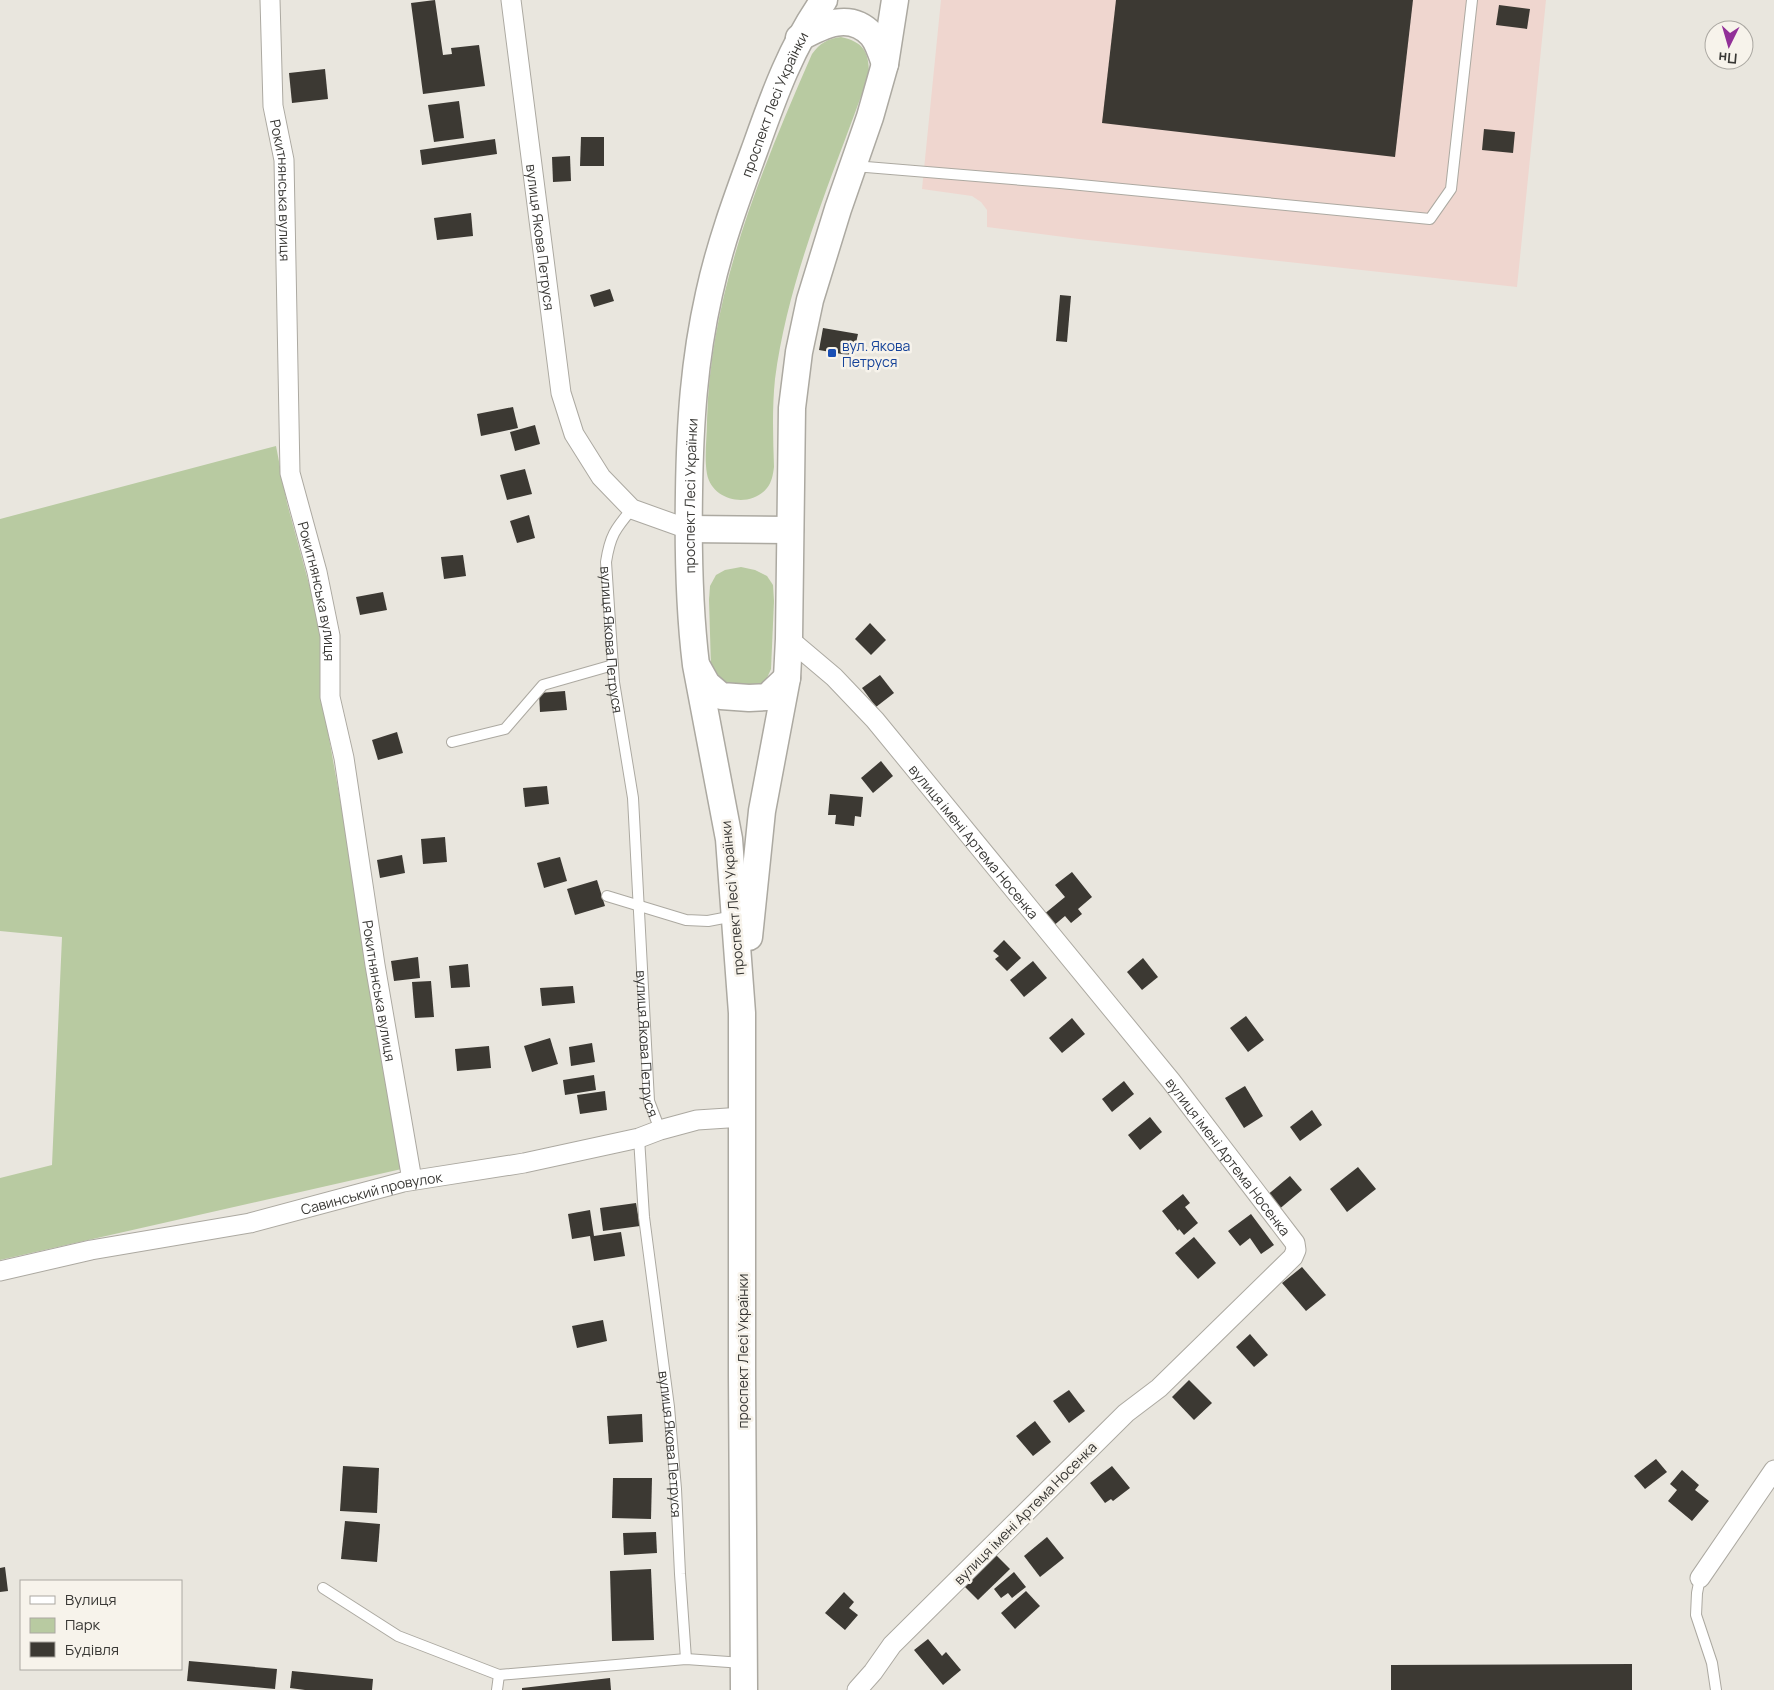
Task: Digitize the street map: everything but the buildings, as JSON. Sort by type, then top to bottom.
[{"type":"street","name":"Рокитнянська вулиця","points":[[270,0],[273,106],[284,160],[290,473],[317,572],[330,636],[330,697],[344,758],[375,965],[412,1180]]},
{"type":"street","name":"вулиця Якова Петруся","points":[[511,0],[561,393],[574,434],[601,477],[632,508]]},
{"type":"street","name":"проспект Лесі Українки","points":[[744,1690],[742,1013],[725,815],[696,665],[688,529],[690,435],[693,387],[700,341],[709,294],[730,216],[778,86],[799,38],[824,0]]},
{"type":"street","name":"проспект Лесі Українки","points":[[742,1013],[760,826],[787,678],[792,408],[799,352],[810,300],[886,64],[895,0]]},
{"type":"street","points":[[799,38],[820,27],[841,21],[861,26],[873,36],[886,64]]},
{"type":"street","points":[[632,508],[688,529],[790,530]]},
{"type":"street","name":"вулиця імені Артема Носенка","points":[[789,639],[834,677],[875,720],[1171,1082],[1295,1243],[1296,1250],[1293,1257],[1158,1388],[1126,1413],[892,1645],[873,1672],[857,1690]]},
{"type":"street","points":[[696,665],[707,684],[721,696],[767,697],[787,678]]},
{"type":"street","name":"Савинський провулок","points":[[0,1271],[92,1250],[250,1223],[412,1180],[524,1163],[639,1138],[697,1120],[743,1116]]},
{"type":"street","points":[[1700,1578],[1774,1470]]},
{"type":"lane","points":[[853,166],[1060,182],[1430,219],[1451,189],[1472,0]]},
{"type":"lane","name":"вулиця Якова Петруся","points":[[632,508],[616,528],[608,543],[606,562],[613,665],[633,798],[649,1101],[660,1130]]},
{"type":"lane","points":[[452,742],[506,729],[543,685],[613,665]]},
{"type":"lane","points":[[607,896],[686,920],[708,921],[734,916]]},
{"type":"lane","name":"вулиця Якова Петруся","points":[[639,1138],[644,1217],[672,1444],[686,1659]]},
{"type":"lane","points":[[1700,1578],[1696,1615],[1712,1664],[1716,1690]]},
{"type":"lane","points":[[323,1588],[398,1636],[498,1675],[686,1659],[744,1663]]},
{"type":"lane","points":[[497,1690],[498,1675]]},
{"type":"shaded area","points":[[941,0],[1546,0],[1517,287],[1079,239],[987,227],[987,210],[981,202],[972,196],[922,189]]},
{"type":"green space","points":[[841,37],[860,45],[868,59],[869,74],[814,224],[791,301],[775,379],[773,412],[774,467],[771,481],[760,495],[742,500],[732,499],[716,491],[710,483],[706,461],[710,373],[728,279],[757,188],[812,54],[824,42]]},
{"type":"green space","points":[[276,446],[287,503],[324,639],[324,710],[406,1168],[0,1260],[0,1178],[52,1165],[62,937],[0,931],[0,519]]},
{"type":"green space","points":[[741,567],[755,570],[767,576],[773,585],[771,669],[761,686],[722,687],[711,667],[710,586],[716,575],[725,570]]},
{"type":"place","name":"вул. Якова Петруся","points":[[832,353]]}]
